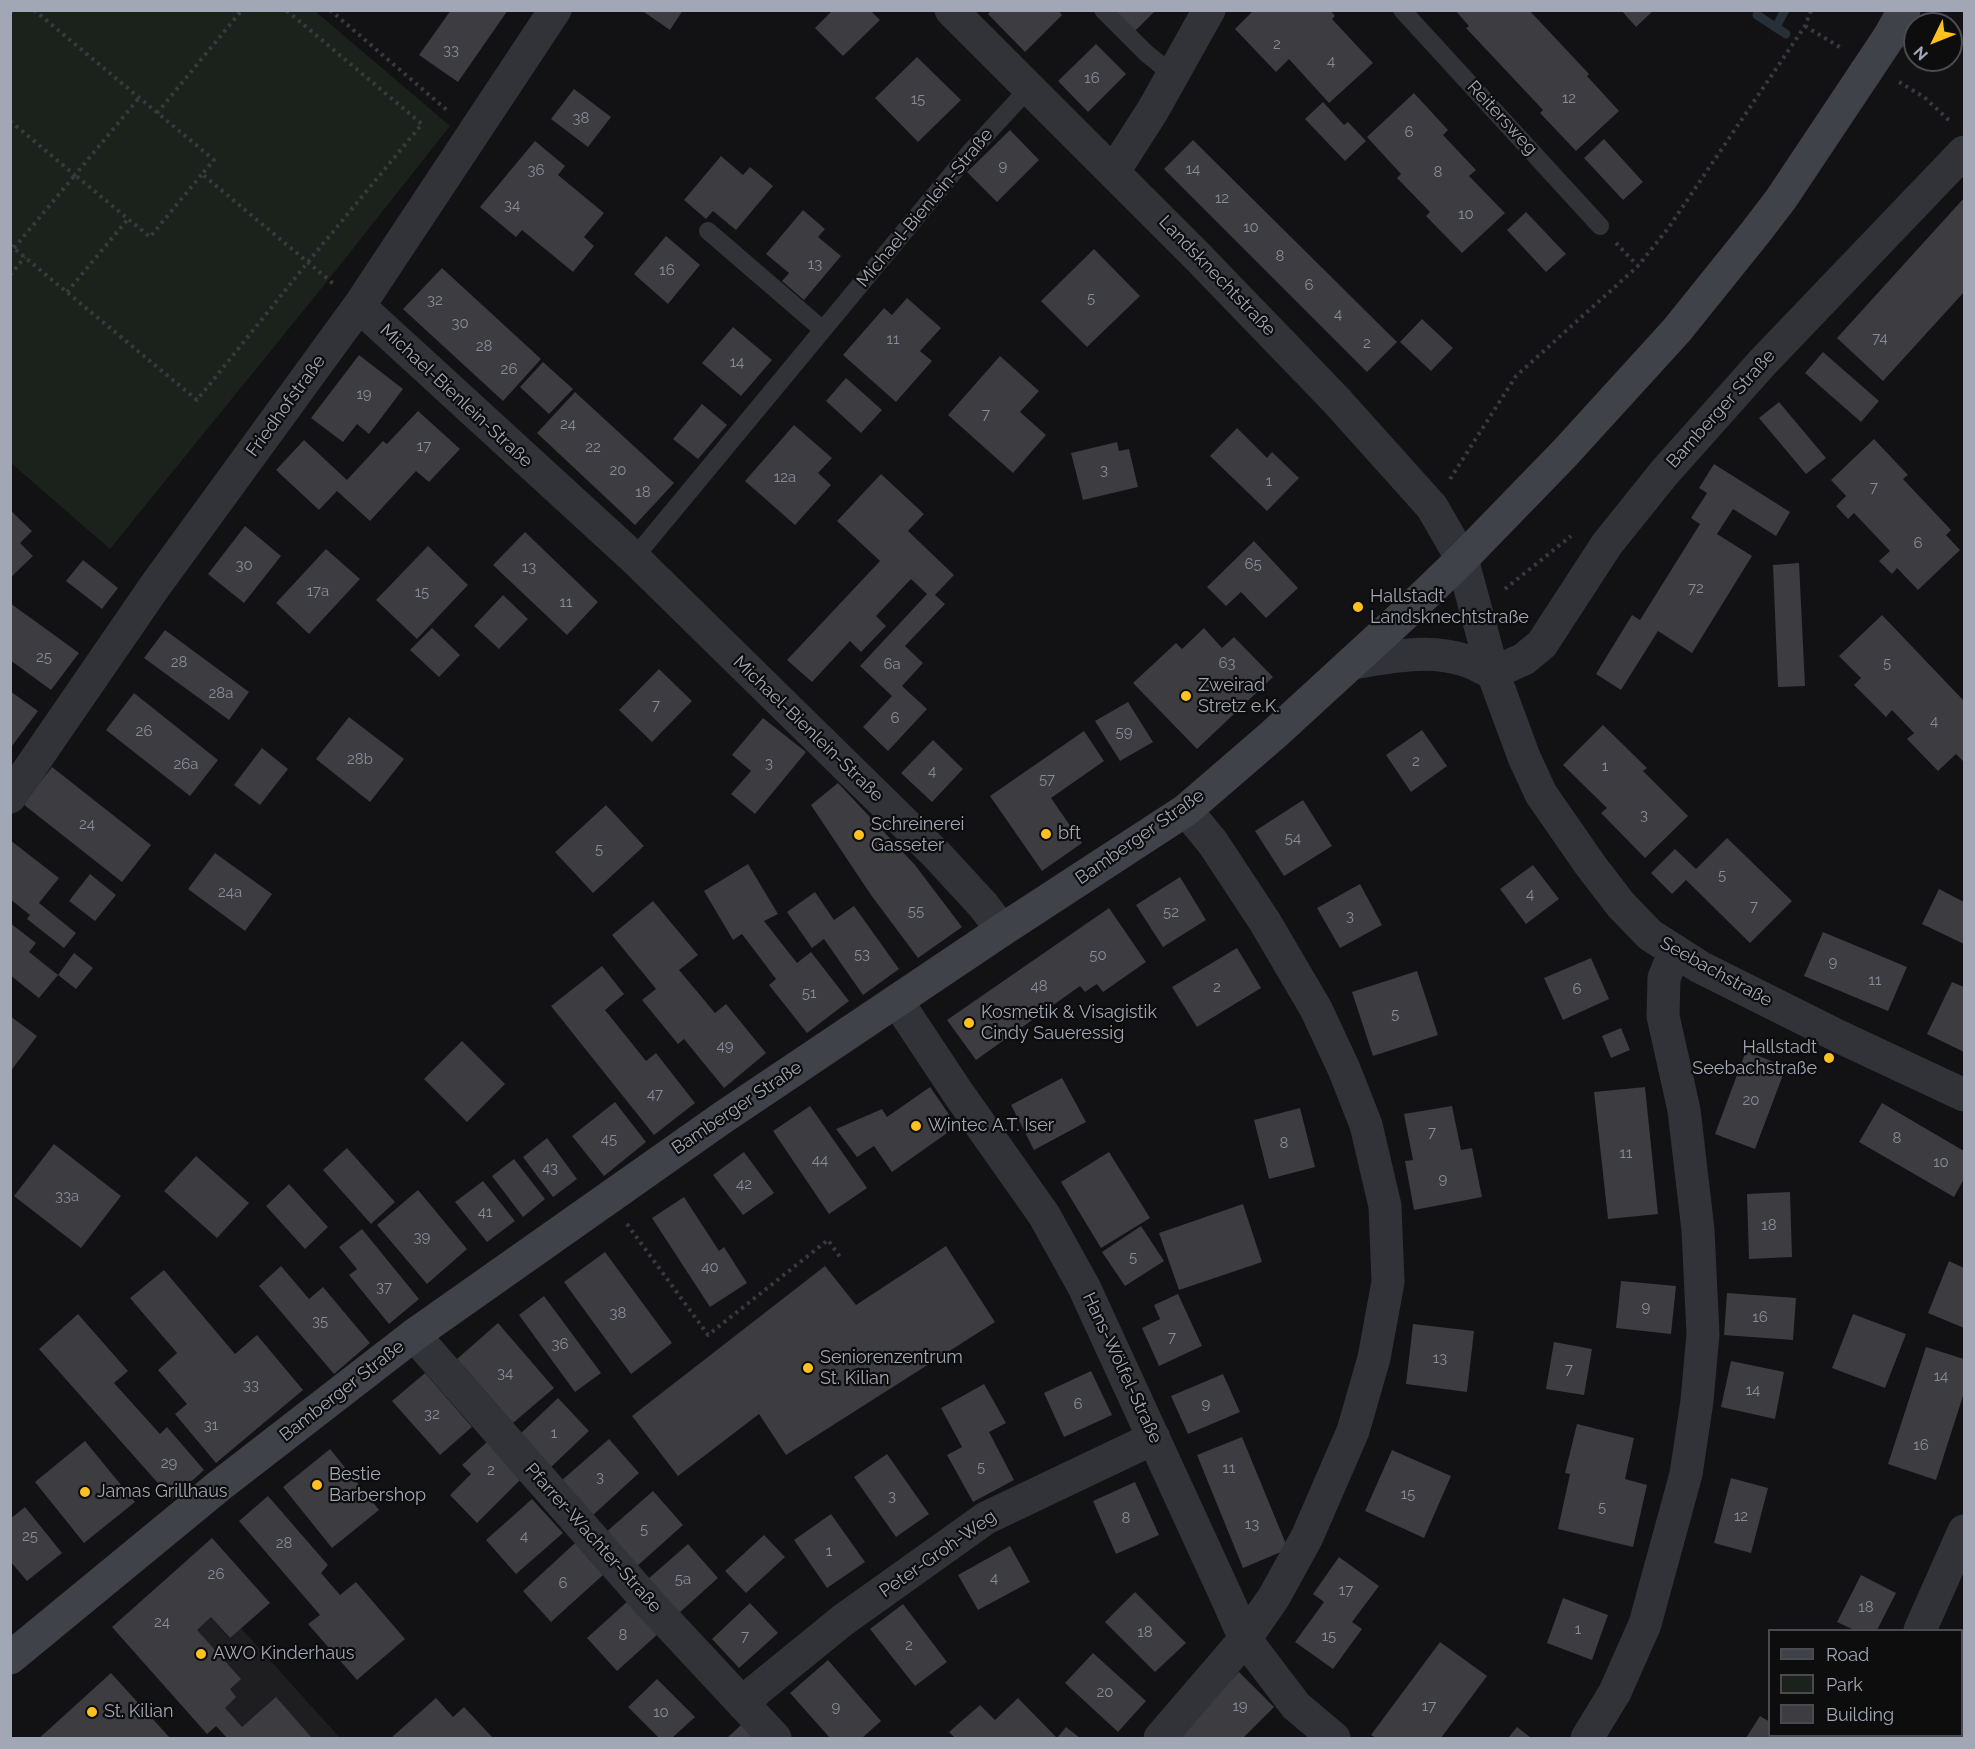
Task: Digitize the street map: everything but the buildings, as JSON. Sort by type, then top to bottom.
[{"type":"main road","name":"Bamberger Straße","points":[[10,1658],[219,1486],[414,1335],[731,1111],[1186,810],[1352,663],[1462,559],[1564,454],[1677,330],[1781,199],[1896,24]]},
{"type":"street","name":"Friedhofstraße","points":[[10,798],[155,586],[359,306],[555,10]]},
{"type":"street","name":"Landsknechtstraße","points":[[951,10],[1114,171],[1336,400],[1432,507],[1462,559]]},
{"type":"street","points":[[1114,171],[1153,110],[1209,10]]},
{"type":"street","name":"Bamberger Straße","points":[[1492,673],[1524,660],[1542,644],[1607,544],[1664,473],[1762,363],[1965,152]]},
{"type":"street","name":"Michael-Bienlein-Straße","points":[[359,306],[634,558],[936,854],[983,905],[1002,930]]},
{"type":"street","name":"Seebachstraße","points":[[1462,559],[1492,673],[1524,757],[1541,794],[1591,867],[1621,905],[1650,935],[1700,966],[1840,1037],[1965,1095]]},
{"type":"street","points":[[1352,663],[1399,655],[1435,655],[1467,661],[1492,673]]},
{"type":"street","points":[[1160,1738],[1245,1639],[1274,1597],[1307,1537],[1353,1431],[1374,1358],[1388,1282],[1385,1206],[1366,1125],[1344,1069],[1316,1009],[1265,922],[1213,843],[1186,810]]},
{"type":"street","points":[[1587,1738],[1615,1692],[1645,1624],[1686,1474],[1697,1401],[1703,1334],[1698,1230],[1684,1110],[1663,1016],[1664,978],[1675,951]]},
{"type":"street","name":"Hans-Wölfel-Straße","points":[[897,1001],[958,1094],[1059,1239],[1084,1287],[1245,1639],[1296,1706],[1334,1738]]},
{"type":"street","name":"Pfarrer-Wachter-Straße","points":[[414,1335],[651,1605],[775,1738]]},
{"type":"street","name":"Peter-Groh-Weg","points":[[742,1704],[843,1620],[986,1518],[1154,1438]]},
{"type":"street","points":[[1920,1629],[1965,1531]]},
{"type":"lane","points":[[1103,10],[1146,53],[1173,75]]},
{"type":"lane","name":"Reitersweg","points":[[1402,10],[1600,226]]},
{"type":"lane","name":"Michael-Bienlein-Straße","points":[[634,558],[971,151],[1029,88]]},
{"type":"lane","points":[[708,231],[823,330]]},
{"type":"path","points":[[10,121],[150,237],[214,160],[34,10]]},
{"type":"path","points":[[157,113],[242,10]]},
{"type":"path","points":[[139,98],[13,246],[197,400],[422,124],[286,10]]},
{"type":"path","points":[[330,10],[474,133]]},
{"type":"path","points":[[1432,507],[1516,376],[1638,266],[1669,227],[1805,26],[1811,10]]},
{"type":"path","points":[[202,174],[359,306]]},
{"type":"path","points":[[68,292],[128,219]]},
{"type":"path","points":[[1600,226],[1638,266]]},
{"type":"path","points":[[10,274],[25,257]]},
{"type":"path","points":[[607,1197],[708,1335],[828,1240],[840,1257]]},
{"type":"shaded area","name":"AWO Kinderhaus","points":[[181,1566],[211,1617],[229,1638],[241,1628],[340,1738],[227,1738],[216,1726],[207,1734]]},
{"type":"green space","points":[[11,10],[315,11],[450,126],[110,549],[11,463]]},
{"type":"waterway","points":[[1776,27],[1785,10]]},
{"type":"waterway","points":[[1757,15],[1786,34]]},
{"type":"place","name":"Hallstadt Landsknechtstraße","points":[[1358,607]]},
{"type":"place","name":"Zweirad Stretz e.K.","points":[[1186,696]]},
{"type":"place","name":"bft","points":[[1046,834]]},
{"type":"place","name":"Schreinerei Gasseter","points":[[859,835]]},
{"type":"place","name":"Kosmetik & Visagistik Cindy Saueressig","points":[[969,1023]]},
{"type":"place","name":"Hallstadt Seebachstraße","points":[[1829,1058]]},
{"type":"place","name":"Wintec A.T. Iser","points":[[916,1126]]},
{"type":"place","name":"Seniorenzentrum St. Kilian","points":[[808,1368]]},
{"type":"place","name":"Bestie Barbershop","points":[[317,1485]]},
{"type":"place","name":"Jamas Grillhaus","points":[[85,1492]]},
{"type":"place","name":"AWO Kinderhaus","points":[[201,1654]]},
{"type":"place","name":"St. Kilian","points":[[92,1712]]}]
